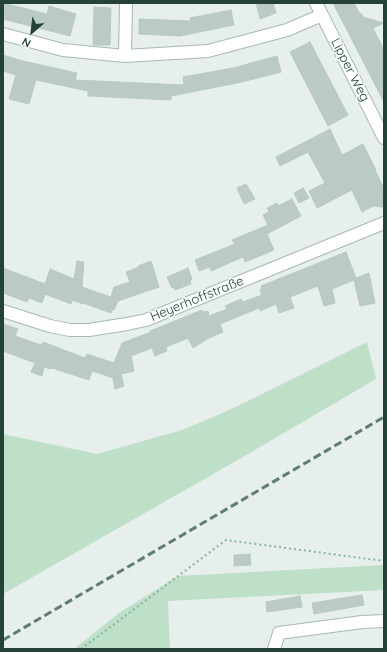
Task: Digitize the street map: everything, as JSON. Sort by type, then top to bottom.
[{"type":"street","points":[[125,56],[126,3]]},
{"type":"street","name":"Lipper Weg","points":[[316,3],[384,138]]},
{"type":"street","points":[[3,34],[63,50],[125,56],[208,51],[287,30],[322,15]]},
{"type":"street","name":"Heyerhoffstraße","points":[[3,311],[50,326],[70,330],[89,330],[146,320],[384,223]]},
{"type":"street","points":[[274,649],[279,633],[384,620]]},
{"type":"path","points":[[81,649],[226,540],[384,561]]},
{"type":"green space","points":[[367,342],[376,379],[3,594],[3,434],[97,454],[182,430],[248,401]]},
{"type":"green space","points":[[384,565],[384,590],[168,601],[170,649],[74,649],[119,613],[178,576]]},
{"type":"building","points":[[3,3],[47,14],[49,6],[76,14],[70,36],[3,19]]},
{"type":"building","points":[[256,3],[273,3],[276,13],[260,19]]},
{"type":"building","points":[[333,3],[354,3],[363,17],[384,23],[373,28],[384,50],[384,102]]},
{"type":"building","points":[[94,7],[111,8],[110,45],[93,45]]},
{"type":"building","points":[[231,10],[234,25],[180,36],[139,34],[139,19],[191,21],[190,18]]},
{"type":"building","points":[[310,42],[348,115],[328,126],[290,52]]},
{"type":"building","points":[[3,55],[77,73],[75,80],[184,85],[183,77],[233,68],[277,56],[281,72],[242,82],[171,96],[171,100],[88,96],[88,91],[36,80],[29,104],[9,99],[16,75],[3,71]]},
{"type":"building","points":[[330,129],[342,155],[363,144],[384,189],[384,207],[373,206],[362,212],[352,190],[317,208],[309,191],[325,183],[308,152],[280,166],[276,157]]},
{"type":"building","points":[[246,184],[255,199],[244,204],[237,188]]},
{"type":"building","points":[[303,188],[309,198],[299,203],[294,193]]},
{"type":"building","points":[[292,199],[301,216],[267,234],[274,250],[245,262],[243,257],[211,271],[210,267],[199,271],[195,260],[235,244],[232,240],[268,225],[263,215],[269,212],[267,208],[277,203],[278,206]]},
{"type":"building","points":[[346,252],[356,278],[369,273],[375,303],[360,306],[354,280],[332,289],[335,303],[324,306],[318,286],[290,297],[294,308],[279,313],[276,304],[260,311],[259,308],[220,324],[223,332],[209,338],[193,348],[188,338],[166,347],[167,351],[155,356],[152,348],[131,356],[134,371],[121,374],[124,386],[115,389],[113,378],[92,371],[89,380],[52,368],[44,367],[42,376],[31,372],[35,363],[3,351],[3,324],[18,329],[15,336],[41,345],[43,342],[85,358],[87,354],[114,363],[122,343],[202,310],[203,312],[208,311],[209,316],[227,309],[225,306],[241,299],[243,302],[262,295],[260,290],[262,289],[261,286]]},
{"type":"building","points":[[77,261],[84,262],[82,287],[111,297],[114,287],[130,282],[126,272],[151,261],[159,287],[118,301],[111,313],[72,300],[71,304],[45,294],[42,303],[29,298],[27,302],[3,293],[3,268],[45,284],[50,269],[74,279]]},
{"type":"building","points":[[188,268],[192,279],[190,280],[191,284],[175,290],[174,287],[172,288],[167,277]]},
{"type":"building","points":[[250,554],[251,565],[234,566],[234,555]]},
{"type":"building","points":[[362,595],[364,605],[314,614],[312,603]]},
{"type":"building","points":[[300,596],[302,607],[267,612],[266,602]]},
{"type":"railway","points":[[3,640],[384,417]]}]
